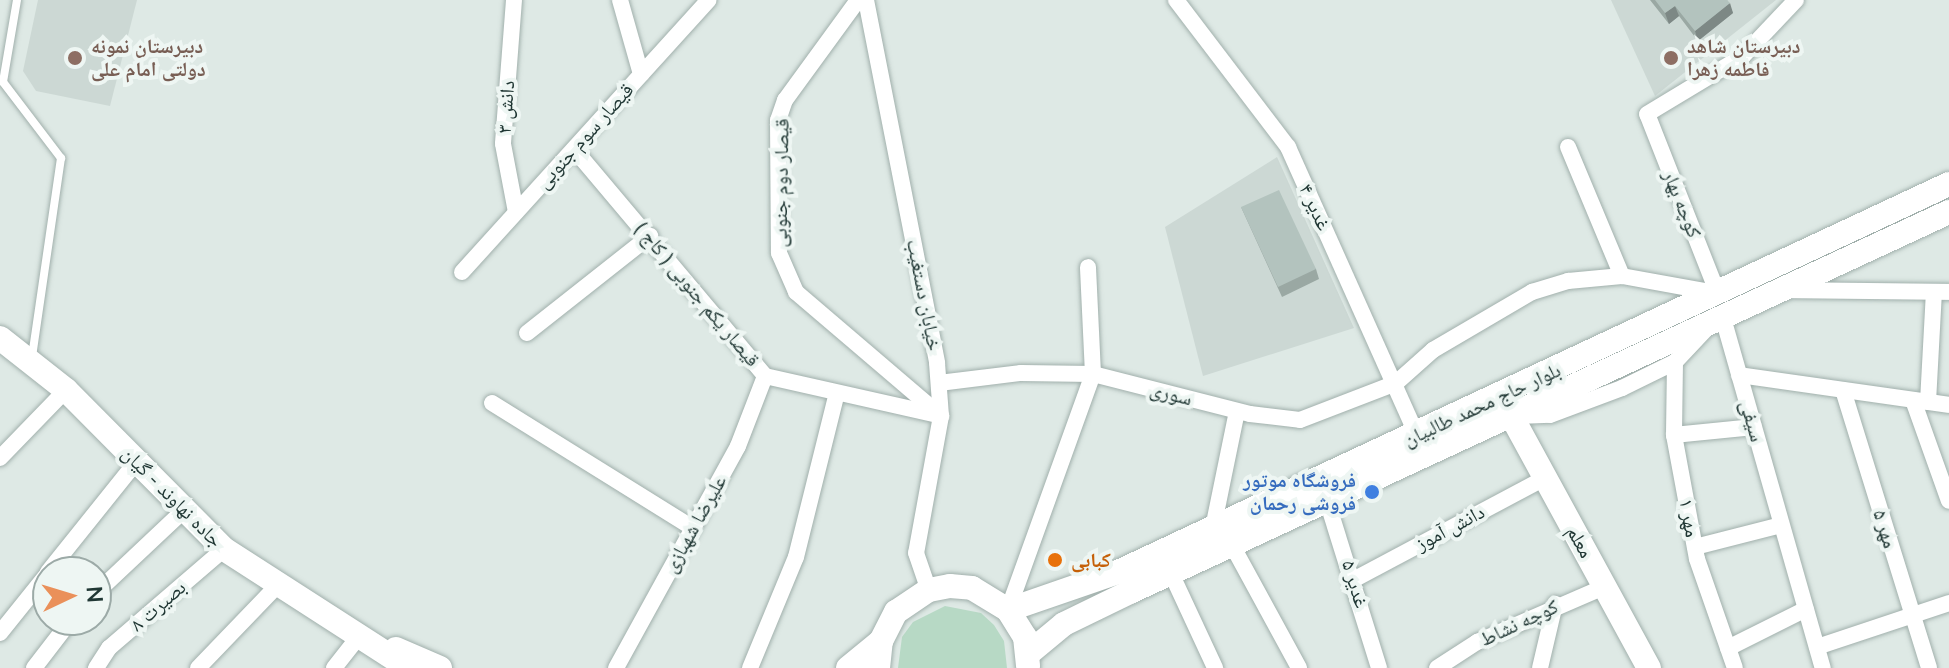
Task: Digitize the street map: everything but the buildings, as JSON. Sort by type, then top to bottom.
[{"type":"main road","name":"بلوار حاج محمد طالبیان","points":[[1008,610],[1118,572],[1949,184]]},
{"type":"main road","name":"بلوار حاج محمد طالبیان","points":[[1028,661],[1064,624],[1949,212]]},
{"type":"main road","name":"جاده نهاوند - گیان","points":[[0,338],[31,359],[66,390],[137,461],[182,512],[224,549],[276,587],[360,635],[409,668]]},
{"type":"main road","name":"معلم","points":[[1512,417],[1649,668]]},
{"type":"main road","points":[[878,668],[881,641],[896,612],[929,590],[972,588],[1008,610],[1028,661]]},
{"type":"main road","name":"جاده نهاوند - گیان","points":[[360,635],[440,668]]},
{"type":"main road","points":[[848,668],[881,641]]},
{"type":"street","name":"دانش ۳","points":[[514,0],[503,144],[516,212]]},
{"type":"street","points":[[620,0],[641,74]]},
{"type":"street","name":"قیصار سوم جنوبی","points":[[462,272],[709,0]]},
{"type":"street","name":"قیصار دوم جنوبی","points":[[858,0],[785,100],[778,120],[779,253],[796,292],[941,416]]},
{"type":"street","name":"خیابان دستغیب","points":[[866,0],[939,383],[941,416],[916,553],[929,590]]},
{"type":"street","name":"غدیر ۴","points":[[1176,0],[1288,147],[1417,435]]},
{"type":"street","name":"کوچه بهار","points":[[1718,294],[1647,114],[1743,56],[1796,0]]},
{"type":"street","points":[[1568,147],[1622,276]]},
{"type":"street","name":"قیصار یکم جنوبی ( کاج )","points":[[574,149],[765,376],[836,396],[941,416]]},
{"type":"street","points":[[527,333],[650,236]]},
{"type":"street","points":[[1008,610],[1093,374],[1088,267]]},
{"type":"street","points":[[1396,383],[1433,350],[1532,292],[1568,281],[1622,276],[1718,294]]},
{"type":"street","points":[[1782,290],[1941,292],[1921,401],[1943,464],[1949,501]]},
{"type":"street","points":[[1512,417],[1550,415],[1675,362],[1717,321]]},
{"type":"street","name":"سیفی","points":[[1717,321],[1739,375],[1823,668]]},
{"type":"street","name":"مهر ۱","points":[[1675,362],[1674,435],[1695,547],[1735,668]]},
{"type":"street","name":"سوری","points":[[939,383],[1021,373],[1093,374],[1237,411],[1300,420],[1396,383]]},
{"type":"street","points":[[1739,375],[1949,405]]},
{"type":"street","name":"علیرضا شهبازی","points":[[616,668],[738,446],[765,376]]},
{"type":"street","points":[[0,458],[66,390]]},
{"type":"street","name":"مهر ۵","points":[[1843,390],[1929,668]]},
{"type":"street","points":[[750,668],[796,557],[836,396]]},
{"type":"street","points":[[492,403],[693,528]]},
{"type":"street","points":[[1213,528],[1237,411]]},
{"type":"street","points":[[1674,435],[1754,427]]},
{"type":"street","points":[[61,556],[137,461]]},
{"type":"street","name":"دانش آموز","points":[[1355,579],[1545,478]]},
{"type":"street","name":"غدیر ۵","points":[[1327,501],[1355,579],[1379,668]]},
{"type":"street","points":[[112,578],[182,512]]},
{"type":"street","points":[[1695,547],[1781,525]]},
{"type":"street","points":[[1232,545],[1299,668]]},
{"type":"street","name":"بصیرت ۸","points":[[96,668],[109,648],[224,549]]},
{"type":"street","points":[[1171,573],[1215,668]]},
{"type":"street","points":[[198,668],[276,587]]},
{"type":"street","name":"کوچه نشاط","points":[[1437,668],[1477,642],[1555,604],[1604,587]]},
{"type":"street","points":[[0,633],[32,592]]},
{"type":"street","points":[[1817,647],[1949,603]]},
{"type":"street","points":[[1540,668],[1555,604]]},
{"type":"street","points":[[1728,648],[1806,609]]},
{"type":"street","points":[[334,668],[360,635]]},
{"type":"street","points":[[34,668],[59,636]]},
{"type":"lane","points":[[17,0],[3,82],[61,158],[31,359]]},
{"type":"shaded area","name":"دبیرستان نمونه دولتی امام علی","points":[[38,0],[137,0],[110,106],[36,91],[23,71]]},
{"type":"shaded area","name":"دبیرستان شاهد فاطمه زهرا","points":[[1611,0],[1776,0],[1655,96]]},
{"type":"shaded area","points":[[1277,157],[1354,328],[1203,376],[1165,227]]},
{"type":"green space","points":[[945,606],[981,613],[994,625],[1004,641],[1007,668],[898,668],[902,637],[913,622]]},
{"type":"place","name":"دبیرستان نمونه دولتی امام علی","points":[[75,58]]},
{"type":"place","name":"دبیرستان شاهد فاطمه زهرا","points":[[1671,58]]},
{"type":"place","name":"فروشگاه موتور فروشی رحمان","points":[[1372,492]]},
{"type":"place","name":"کبابی","points":[[1055,560]]}]
